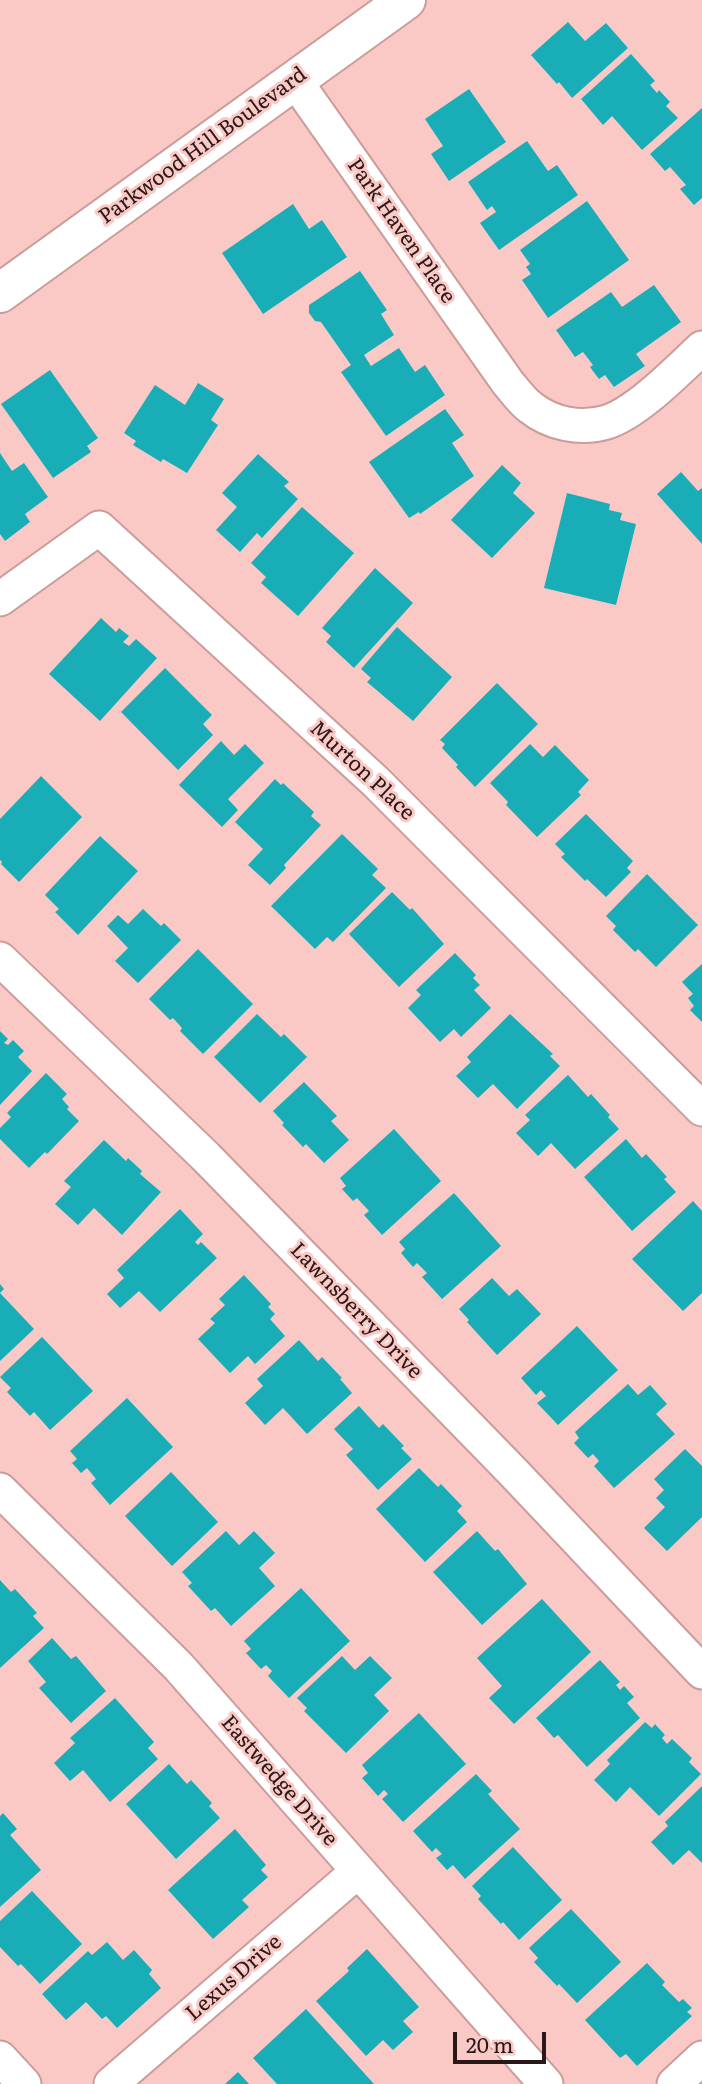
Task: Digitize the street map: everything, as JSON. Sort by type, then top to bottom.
[{"type":"street","name":"Parkwood Hill Boulevard","points":[[0,293],[406,0]]},
{"type":"street","name":"Park Haven Place","points":[[294,79],[508,383],[529,407],[552,421],[580,426],[608,421],[635,406],[702,348]]},
{"type":"street","name":"Murton Place","points":[[0,599],[99,528],[376,782],[702,1109]]},
{"type":"street","name":"Lawnsberry Drive","points":[[0,959],[206,1157],[513,1472],[702,1672]]},
{"type":"street","name":"Eastwedge Drive","points":[[0,1490],[178,1666],[546,2084]]},
{"type":"street","name":"Lexus Drive","points":[[111,2084],[358,1872]]},
{"type":"street","points":[[0,2058],[23,2084]]},
{"type":"street","points":[[674,2084],[702,2058]]},
{"type":"building","points":[[568,22],[585,41],[606,23],[628,48],[572,98],[531,55]]},
{"type":"building","points":[[631,54],[655,81],[650,85],[670,102],[666,106],[678,118],[642,150],[612,116],[603,125],[581,99]]},
{"type":"building","points":[[469,89],[506,142],[449,181],[431,154],[443,146],[425,119]]},
{"type":"building","points":[[702,108],[702,198],[694,205],[680,189],[686,185],[670,167],[665,171],[650,154]]},
{"type":"building","points":[[527,141],[548,171],[557,165],[578,195],[499,250],[480,223],[496,212],[492,206],[487,210],[468,182]]},
{"type":"building","points":[[587,201],[629,260],[548,318],[522,280],[531,274],[526,267],[530,264],[520,250]]},
{"type":"building","points":[[293,204],[309,229],[322,220],[347,257],[263,314],[222,253]]},
{"type":"building","points":[[360,271],[387,310],[381,314],[394,335],[364,355],[371,366],[399,348],[415,372],[425,365],[445,395],[386,436],[341,372],[351,365],[321,322],[315,321],[309,313],[309,305]]},
{"type":"building","points":[[654,285],[681,322],[636,354],[645,366],[614,387],[605,375],[599,379],[583,352],[575,357],[556,330],[611,292],[622,307]]},
{"type":"building","points":[[50,370],[98,438],[87,446],[91,452],[53,478],[1,404]]},
{"type":"building","points":[[198,383],[224,399],[211,420],[218,425],[187,473],[163,459],[161,462],[133,445],[136,441],[124,433],[155,385],[185,405]]},
{"type":"building","points":[[445,409],[464,435],[452,443],[474,476],[420,514],[419,512],[409,518],[369,462]]},
{"type":"building","points":[[0,453],[12,471],[24,463],[48,497],[25,514],[30,522],[5,541],[0,534]]},
{"type":"building","points":[[258,454],[289,482],[284,486],[298,499],[262,538],[257,533],[240,552],[216,530],[237,507],[222,493]]},
{"type":"building","points":[[502,465],[521,483],[513,493],[535,513],[492,558],[451,520]]},
{"type":"building","points":[[681,472],[698,491],[702,488],[702,544],[657,494]]},
{"type":"building","points":[[567,493],[610,504],[609,510],[622,513],[620,520],[636,524],[616,605],[544,588]]},
{"type":"building","points":[[302,507],[354,553],[298,616],[261,583],[266,577],[251,563]]},
{"type":"building","points":[[375,568],[413,603],[354,668],[326,642],[331,636],[322,628]]},
{"type":"building","points":[[101,618],[116,632],[119,628],[129,636],[123,642],[129,646],[136,639],[157,658],[100,721],[49,674]]},
{"type":"building","points":[[397,627],[452,677],[413,721],[367,682],[371,678],[361,669]]},
{"type":"building","points":[[165,668],[212,715],[203,724],[213,735],[178,770],[121,712]]},
{"type":"building","points":[[497,683],[538,724],[475,787],[456,767],[458,765],[442,748],[445,744],[440,740]]},
{"type":"building","points":[[221,741],[234,755],[245,744],[264,763],[228,799],[238,810],[222,827],[179,785]]},
{"type":"building","points":[[530,744],[543,757],[555,745],[589,780],[578,792],[581,795],[537,837],[506,805],[508,802],[490,783]]},
{"type":"building","points":[[41,776],[82,817],[19,882],[1,864],[0,819]]},
{"type":"building","points":[[275,779],[281,785],[283,783],[314,812],[311,816],[321,825],[284,865],[286,868],[270,885],[248,865],[263,849],[235,822]]},
{"type":"building","points":[[586,814],[633,861],[627,868],[631,872],[606,897],[561,857],[565,854],[555,844]]},
{"type":"building","points":[[342,834],[378,869],[372,875],[386,888],[333,942],[327,937],[315,949],[271,906]]},
{"type":"building","points":[[100,836],[138,871],[78,935],[55,912],[59,909],[45,895]]},
{"type":"building","points":[[647,874],[698,925],[656,967],[638,949],[635,952],[613,930],[616,926],[606,916]]},
{"type":"building","points":[[392,892],[410,910],[412,908],[444,944],[399,987],[349,934]]},
{"type":"building","points":[[143,909],[161,926],[164,923],[181,940],[138,983],[115,961],[128,948],[107,926],[118,915],[128,924]]},
{"type":"building","points":[[198,949],[253,1004],[203,1054],[180,1031],[182,1028],[173,1018],[170,1020],[149,999]]},
{"type":"building","points":[[455,953],[476,975],[473,978],[480,985],[474,990],[491,1008],[461,1037],[454,1029],[440,1042],[408,1008],[421,995],[416,990]]},
{"type":"building","points":[[702,964],[702,1022],[690,1010],[694,1006],[688,998],[693,994],[682,982]]},
{"type":"building","points":[[257,1014],[281,1037],[284,1034],[307,1057],[260,1103],[214,1057]]},
{"type":"building","points":[[510,1014],[553,1054],[550,1056],[560,1066],[517,1109],[493,1084],[478,1098],[456,1076],[471,1062],[467,1057]]},
{"type":"building","points":[[0,1031],[8,1039],[4,1043],[8,1045],[13,1040],[24,1051],[18,1057],[32,1071],[0,1105]]},
{"type":"building","points":[[46,1073],[67,1094],[62,1099],[69,1107],[67,1109],[79,1121],[47,1154],[45,1152],[29,1168],[0,1139],[0,1128],[11,1117],[7,1113]]},
{"type":"building","points":[[568,1075],[588,1097],[591,1094],[619,1129],[575,1169],[551,1143],[538,1156],[516,1133],[530,1120],[525,1115]]},
{"type":"building","points":[[304,1082],[337,1116],[331,1121],[349,1140],[324,1163],[306,1144],[303,1147],[273,1111]]},
{"type":"building","points":[[394,1129],[441,1181],[382,1235],[364,1215],[369,1211],[357,1198],[353,1201],[342,1189],[346,1186],[340,1178]]},
{"type":"building","points":[[626,1139],[642,1158],[646,1154],[667,1177],[664,1179],[676,1192],[632,1231],[584,1177]]},
{"type":"building","points":[[104,1140],[126,1161],[128,1158],[142,1171],[140,1174],[161,1192],[122,1235],[94,1208],[78,1225],[55,1204],[71,1187],[64,1181]]},
{"type":"building","points":[[454,1193],[501,1246],[442,1299],[422,1277],[427,1273],[417,1263],[413,1267],[401,1253],[405,1249],[399,1242]]},
{"type":"building","points":[[693,1201],[702,1211],[702,1293],[683,1311],[632,1259]]},
{"type":"building","points":[[180,1209],[203,1234],[195,1242],[198,1245],[201,1242],[217,1258],[160,1312],[139,1291],[120,1308],[107,1294],[124,1278],[117,1270]]},
{"type":"building","points":[[244,1275],[271,1304],[268,1307],[275,1314],[270,1319],[285,1336],[255,1364],[248,1356],[230,1373],[198,1339],[215,1323],[210,1319],[225,1305],[219,1299]]},
{"type":"building","points":[[492,1278],[509,1296],[517,1289],[541,1314],[497,1355],[467,1322],[469,1320],[459,1309]]},
{"type":"building","points":[[0,1293],[34,1329],[0,1361]]},
{"type":"building","points":[[577,1326],[618,1370],[558,1425],[537,1403],[546,1396],[541,1390],[536,1395],[521,1378]]},
{"type":"building","points":[[42,1337],[93,1391],[50,1430],[34,1412],[30,1416],[7,1392],[11,1388],[0,1377]]},
{"type":"building","points":[[299,1340],[318,1361],[322,1357],[352,1393],[307,1434],[283,1408],[265,1425],[245,1403],[263,1386],[257,1379]]},
{"type":"building","points":[[628,1384],[638,1395],[650,1385],[667,1404],[656,1414],[675,1434],[614,1488],[594,1466],[599,1461],[593,1454],[588,1458],[574,1443],[579,1438],[575,1432]]},
{"type":"building","points":[[127,1398],[173,1447],[110,1505],[91,1483],[96,1479],[87,1468],[81,1473],[72,1463],[77,1459],[70,1451]]},
{"type":"building","points":[[359,1406],[379,1428],[383,1424],[404,1446],[401,1448],[412,1459],[378,1490],[346,1455],[353,1449],[334,1429]]},
{"type":"building","points":[[685,1449],[702,1466],[702,1517],[667,1551],[644,1528],[665,1507],[656,1498],[664,1490],[654,1479]]},
{"type":"building","points":[[419,1468],[438,1487],[441,1484],[462,1506],[457,1511],[467,1522],[425,1562],[376,1509]]},
{"type":"building","points":[[171,1472],[218,1522],[172,1566],[125,1516]]},
{"type":"building","points":[[226,1531],[239,1545],[254,1531],[275,1553],[259,1568],[275,1586],[231,1626],[215,1608],[211,1611],[188,1586],[192,1583],[182,1572]]},
{"type":"building","points":[[477,1531],[495,1551],[498,1549],[527,1584],[482,1625],[433,1572]]},
{"type":"building","points":[[0,1580],[11,1592],[15,1589],[37,1613],[33,1616],[44,1628],[0,1668]]},
{"type":"building","points":[[301,1588],[350,1641],[289,1698],[268,1676],[272,1671],[266,1665],[261,1669],[246,1653],[251,1649],[244,1641]]},
{"type":"building","points":[[542,1599],[591,1652],[514,1724],[489,1698],[502,1686],[477,1658]]},
{"type":"building","points":[[52,1638],[71,1659],[76,1656],[106,1691],[71,1723],[39,1688],[46,1682],[28,1661]]},
{"type":"building","points":[[342,1656],[355,1670],[370,1656],[392,1678],[374,1695],[389,1711],[346,1753],[304,1711],[307,1708],[297,1698]]},
{"type":"building","points":[[600,1660],[620,1682],[616,1685],[620,1690],[624,1686],[634,1697],[627,1703],[640,1718],[587,1767],[558,1735],[554,1738],[536,1718]]},
{"type":"building","points":[[115,1698],[154,1742],[148,1748],[158,1759],[110,1802],[83,1770],[70,1781],[54,1763],[75,1743],[70,1738]]},
{"type":"building","points":[[419,1713],[466,1764],[403,1822],[382,1799],[388,1794],[384,1790],[378,1796],[362,1778],[368,1773],[362,1765]]},
{"type":"building","points":[[645,1722],[652,1728],[655,1724],[665,1735],[662,1738],[667,1744],[672,1739],[692,1758],[689,1762],[701,1774],[659,1816],[630,1787],[616,1802],[594,1780],[610,1764],[607,1760]]},
{"type":"building","points":[[169,1764],[187,1784],[191,1780],[212,1803],[209,1806],[220,1818],[176,1859],[126,1804]]},
{"type":"building","points":[[476,1774],[492,1791],[488,1794],[520,1829],[465,1879],[453,1865],[447,1870],[436,1858],[442,1854],[436,1848],[432,1852],[413,1831]]},
{"type":"building","points":[[702,1786],[702,1863],[689,1850],[673,1865],[651,1842],[668,1826],[665,1822]]},
{"type":"building","points":[[3,1813],[17,1829],[10,1835],[41,1870],[0,1907],[0,1816]]},
{"type":"building","points":[[235,1829],[266,1865],[261,1870],[268,1877],[242,1900],[249,1907],[213,1939],[168,1890]]},
{"type":"building","points":[[513,1847],[562,1900],[519,1940],[478,1899],[481,1896],[472,1886]]},
{"type":"building","points":[[32,1891],[82,1944],[40,1984],[0,1947],[0,1921]]},
{"type":"building","points":[[571,1909],[621,1962],[577,2003],[534,1962],[538,1958],[529,1948]]},
{"type":"building","points":[[107,1942],[123,1960],[134,1950],[152,1970],[149,1974],[161,1988],[117,2028],[106,2016],[102,2019],[86,2002],[66,2020],[42,1994],[88,1951],[92,1955]]},
{"type":"building","points":[[367,1949],[419,2007],[403,2021],[413,2032],[393,2050],[383,2040],[366,2056],[316,2001],[349,1971],[347,1968]]},
{"type":"building","points":[[647,1963],[665,1982],[662,1985],[679,2002],[683,1999],[692,2008],[687,2012],[692,2016],[637,2066],[626,2054],[620,2058],[585,2020]]},
{"type":"building","points":[[306,2009],[374,2084],[277,2084],[253,2058]]},
{"type":"building","points":[[238,2072],[249,2084],[225,2084]]}]
